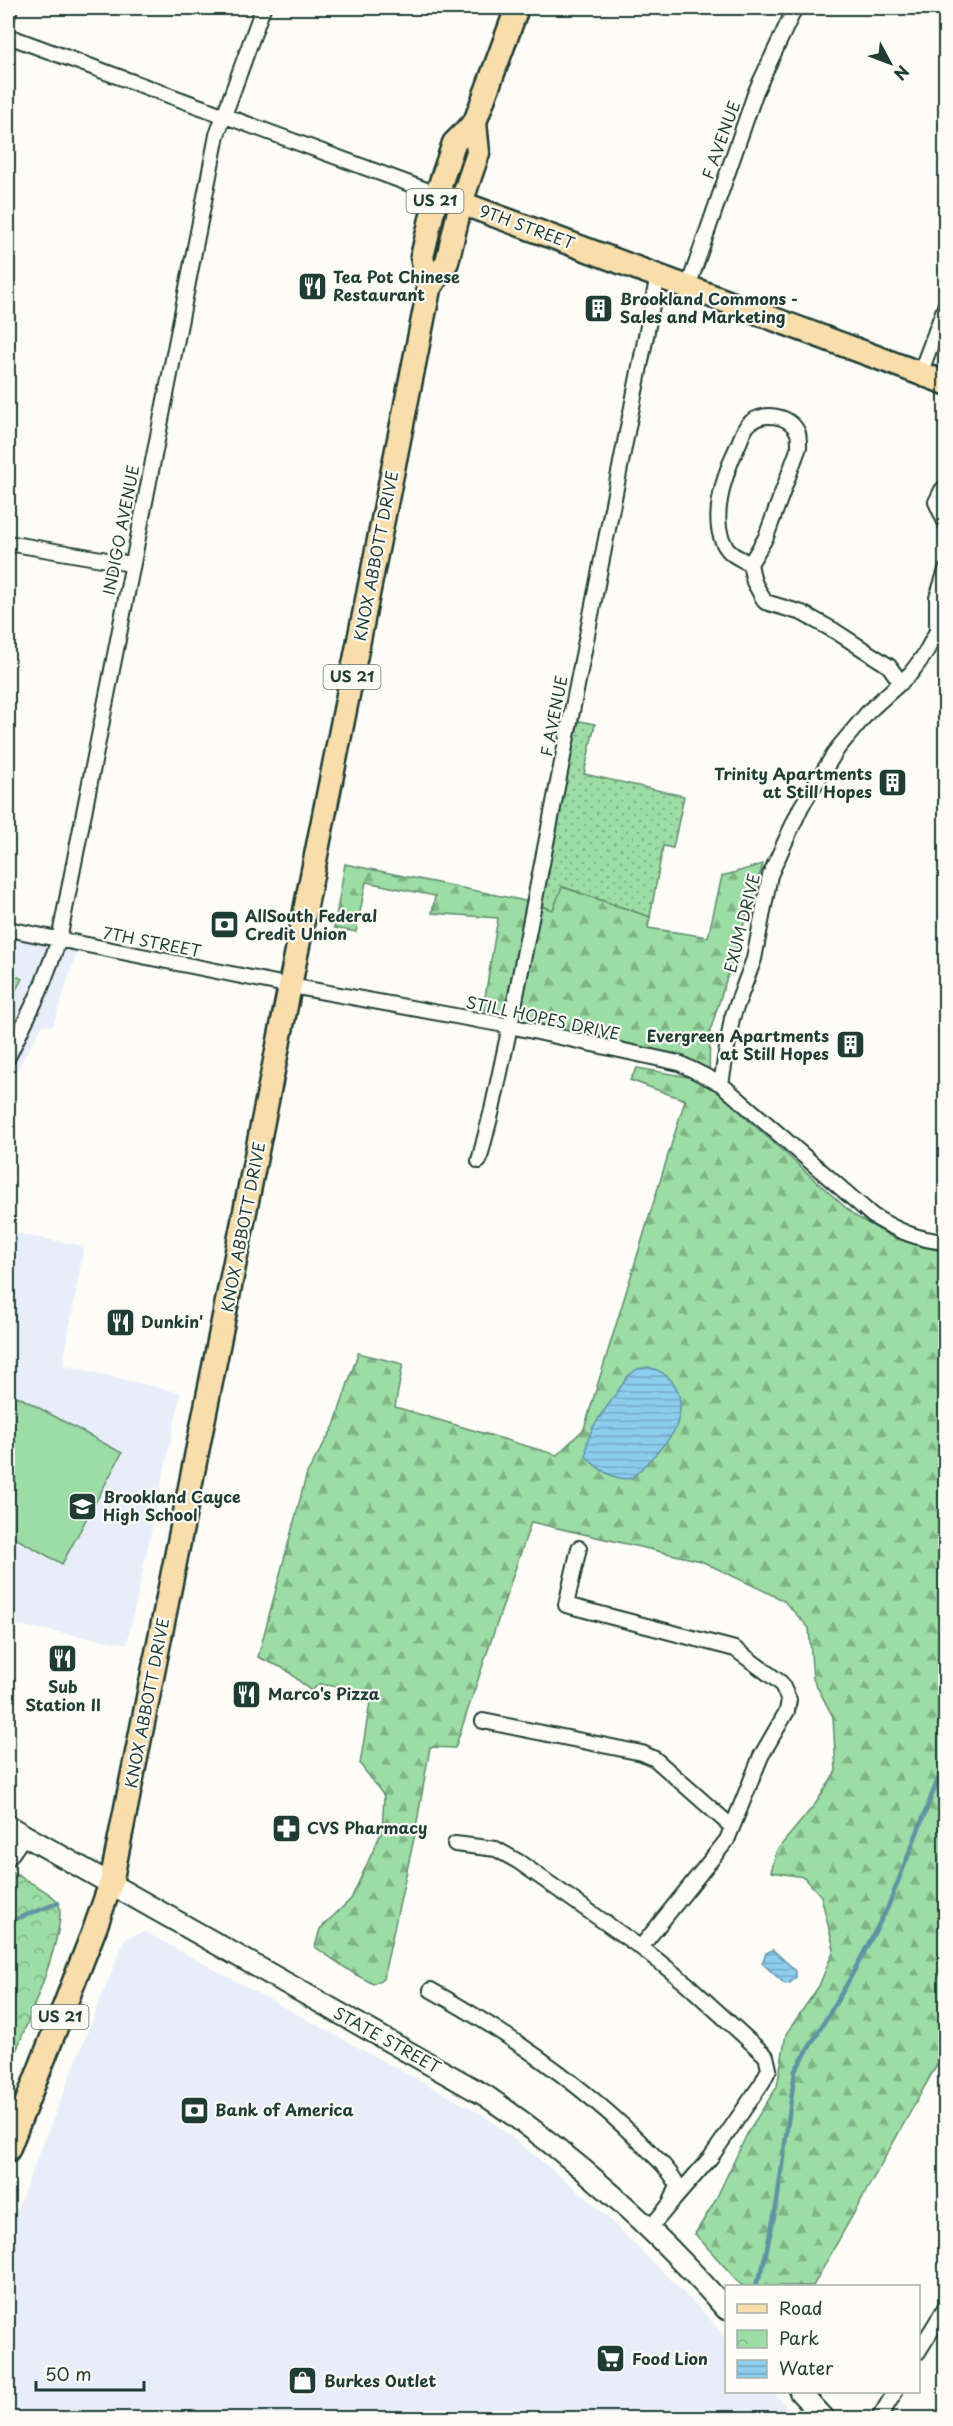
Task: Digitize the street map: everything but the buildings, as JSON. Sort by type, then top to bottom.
[{"type":"main road","name":"KNOX ABBOTT DRIVE","points":[[429,289],[422,256],[437,194],[454,143],[475,122],[517,8]]},
{"type":"main road","name":"KNOX ABBOTT DRIVE","points":[[8,2150],[111,1883],[429,289],[447,262],[461,203],[478,153],[475,122]]},
{"type":"main road","name":"9TH STREET","points":[[437,194],[945,383]]},
{"type":"main road","name":"STATE STREET","points":[[16,1831],[486,2097],[559,2149],[650,2228],[725,2308]]},
{"type":"main road","points":[[802,2393],[824,2418]]},
{"type":"street","points":[[8,15],[10,8]]},
{"type":"street","name":"INDIGO AVENUE","points":[[8,1057],[39,993],[59,940],[217,135],[263,8]]},
{"type":"street","name":"F AVENUE","points":[[688,287],[756,91],[795,8]]},
{"type":"street","name":"9TH STREET","points":[[8,36],[437,194]]},
{"type":"street","name":"F AVENUE","points":[[479,1161],[510,1026],[658,275]]},
{"type":"street","points":[[920,374],[945,304]]},
{"type":"street","points":[[750,564],[730,552],[719,532],[719,499],[731,459],[747,426],[760,417],[777,417],[790,423],[798,434],[799,447],[766,537],[750,564],[754,582],[765,602],[802,613],[835,631],[889,666],[901,683]]},
{"type":"street","points":[[945,489],[942,490],[936,502],[945,524]]},
{"type":"street","points":[[8,543],[131,564]]},
{"type":"street","name":"EXUM DRIVE","points":[[721,1084],[732,1018],[754,959],[771,874],[801,807],[838,748],[870,711],[901,683],[925,654],[937,631],[937,598],[945,570]]},
{"type":"street","name":"7TH STREET","points":[[8,930],[291,986]]},
{"type":"street","name":"STILL HOPES DRIVE","points":[[291,986],[510,1026],[679,1063],[721,1084],[873,1216],[915,1237],[945,1242]]},
{"type":"street","points":[[579,1548],[566,1605],[735,1649],[781,1683],[789,1700],[787,1711],[761,1756],[727,1840],[640,1947]]},
{"type":"street","points":[[483,1721],[642,1753],[655,1759],[732,1827]]},
{"type":"street","points":[[8,1859],[16,1831]]},
{"type":"street","points":[[455,1844],[496,1849],[519,1862],[640,1947],[687,1984],[766,2056],[769,2068],[762,2082],[711,2157],[650,2228]]},
{"type":"street","points":[[431,1990],[527,2048],[624,2127],[672,2175],[678,2186],[670,2204]]},
{"type":"street","points":[[920,2349],[945,2307]]},
{"type":"street","points":[[879,2418],[894,2393]]},
{"type":"shaded area","points":[[8,938],[77,952],[53,1026],[43,1025],[8,1085]]},
{"type":"shaded area","name":"Brookland Cayce High School","points":[[8,1232],[84,1246],[63,1365],[181,1393],[127,1644],[21,1626],[8,1619]]},
{"type":"shaded area","points":[[145,1932],[485,2116],[591,2201],[707,2316],[725,2337],[725,2393],[774,2393],[793,2414],[787,2418],[8,2418],[8,2232],[125,1938]]},
{"type":"green space","points":[[570,719],[595,724],[584,774],[684,796],[673,848],[663,846],[650,917],[563,887],[553,910],[534,904]]},
{"type":"green space","points":[[345,864],[521,900],[553,910],[562,887],[650,917],[648,928],[708,937],[722,876],[763,864],[710,1031],[709,1076],[481,1021],[498,918],[432,913],[435,896],[366,882],[356,932],[334,928]]},
{"type":"green space","points":[[8,971],[22,979],[8,1004]]},
{"type":"green space","points":[[637,1068],[700,1079],[721,1092],[746,1118],[855,1216],[892,1237],[945,1249],[945,2050],[814,2285],[741,2285],[695,2234],[715,2201],[749,2130],[777,2087],[786,2034],[819,1986],[834,1949],[821,1896],[804,1877],[771,1872],[777,1850],[816,1803],[836,1771],[833,1717],[813,1679],[809,1628],[783,1600],[701,1561],[531,1522],[455,1748],[430,1747],[415,1834],[383,1979],[373,1984],[315,1947],[320,1929],[351,1899],[382,1831],[384,1796],[360,1764],[370,1702],[351,1689],[319,1684],[311,1691],[285,1669],[258,1657],[307,1473],[334,1426],[358,1353],[403,1364],[395,1407],[557,1455],[584,1429],[685,1100],[630,1080]]},
{"type":"green space","points":[[8,1391],[122,1453],[62,1564],[8,1534]]},
{"type":"green space","points":[[8,1870],[55,1898],[60,1915],[51,1958],[42,1985],[8,2071]]},
{"type":"water","points":[[648,1367],[667,1376],[673,1382],[680,1399],[679,1418],[672,1434],[643,1468],[632,1478],[619,1478],[600,1469],[586,1456],[587,1442],[593,1427],[628,1376],[637,1369]]},
{"type":"water","points":[[773,1950],[796,1971],[796,1977],[790,1983],[785,1984],[762,1963],[766,1953]]},
{"type":"waterway","points":[[755,2285],[762,2271],[777,2202],[795,2071],[847,1984],[888,1907],[946,1759]]},
{"type":"waterway","points":[[8,1922],[58,1903]]},
{"type":"place","name":"Tea Pot Chinese Restaurant","points":[[312,286]]},
{"type":"place","name":"Brookland Commons - Sales and Marketing","points":[[599,308]]},
{"type":"place","name":"Trinity Apartments at Still Hopes","points":[[893,783]]},
{"type":"place","name":"AllSouth Federal Credit Union","points":[[224,925]]},
{"type":"place","name":"Evergreen Apartments at Still Hopes","points":[[850,1045]]},
{"type":"place","name":"Dunkin'","points":[[120,1322]]},
{"type":"place","name":"Brookland Cayce High School","points":[[82,1506]]},
{"type":"place","name":"Sub Station II","points":[[63,1659]]},
{"type":"place","name":"Marco's Pizza","points":[[247,1694]]},
{"type":"place","name":"CVS Pharmacy","points":[[286,1828]]},
{"type":"place","name":"Bank of America","points":[[194,2110]]},
{"type":"place","name":"Food Lion","points":[[611,2359]]},
{"type":"place","name":"Burkes Outlet","points":[[303,2381]]}]
